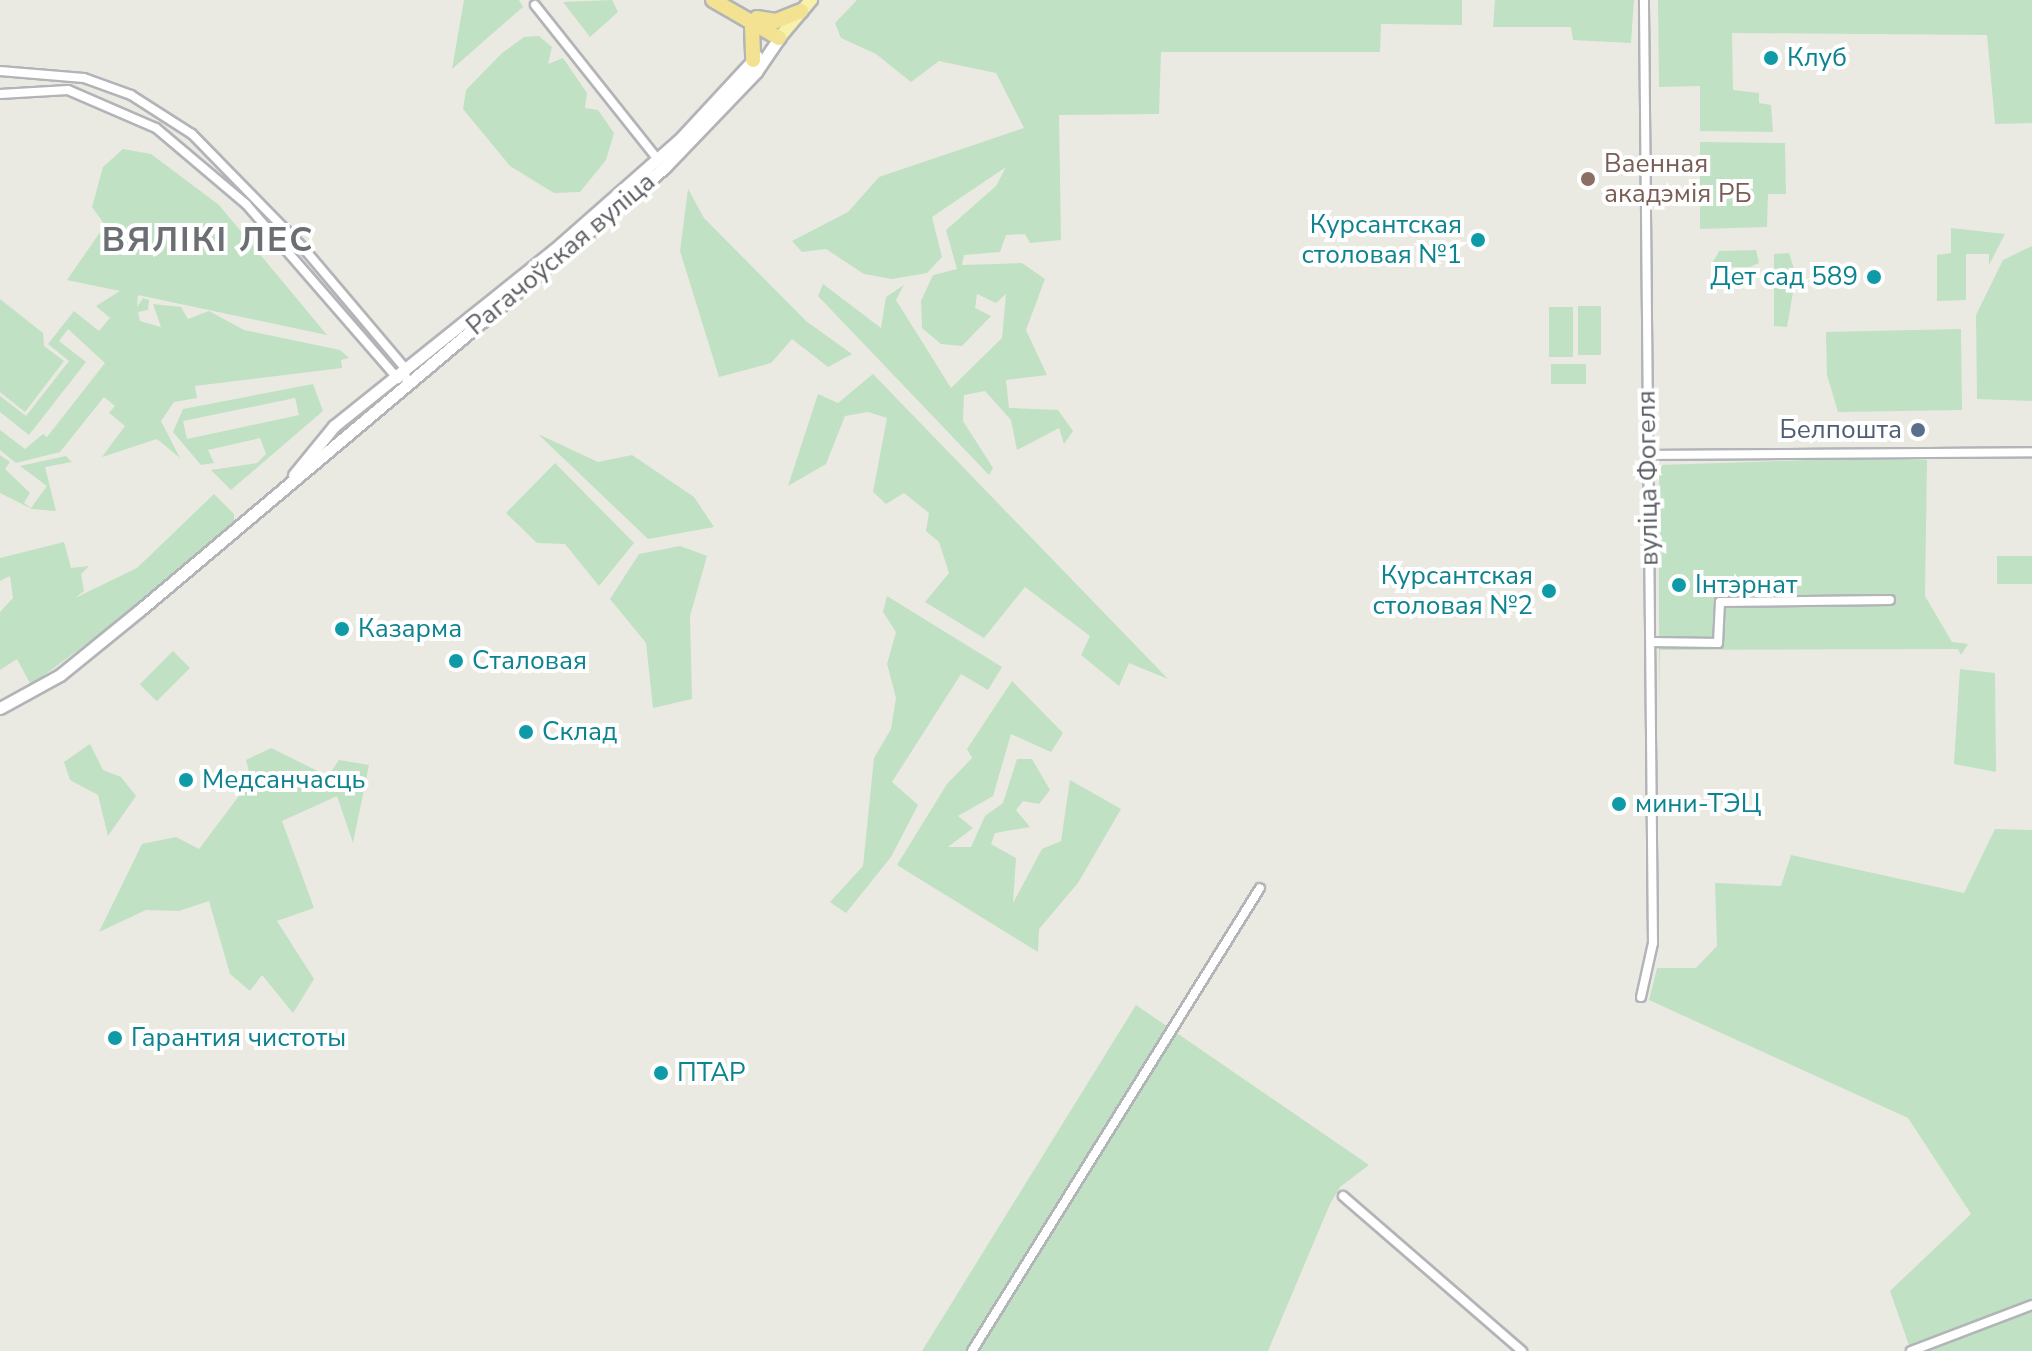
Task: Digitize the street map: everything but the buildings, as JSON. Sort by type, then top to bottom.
[{"type":"highway","points":[[713,0],[779,38]]},
{"type":"highway","points":[[730,0],[754,22],[776,21],[806,6]]},
{"type":"highway","points":[[753,60],[754,22]]},
{"type":"main road","name":"Рагачоўская вуліца","points":[[779,38],[806,6]]},
{"type":"street","name":"вуліца Фогеля","points":[[1641,997],[1653,956],[1644,0]]},
{"type":"street","points":[[535,5],[661,164],[753,60],[779,38]]},
{"type":"street","name":"Рагачоўская вуліца","points":[[0,708],[60,675],[407,383],[661,164],[756,72],[779,38]]},
{"type":"street","points":[[0,71],[71,75],[131,95],[229,165],[404,367],[407,383]]},
{"type":"street","points":[[0,94],[68,90],[124,109],[217,174],[393,376],[407,383]]},
{"type":"street","points":[[124,109],[131,95]]},
{"type":"street","name":"Рагачоўская вуліца","points":[[287,484],[334,426],[661,164]]},
{"type":"street","points":[[1648,455],[2032,452]]},
{"type":"street","points":[[1651,642],[1718,643],[1720,602],[1890,600]]},
{"type":"street","points":[[972,1351],[1260,888]]},
{"type":"street","points":[[1343,1196],[1522,1351]]},
{"type":"street","points":[[1911,1351],[2032,1305]]},
{"type":"green space","points":[[464,0],[519,0],[523,7],[452,69]]},
{"type":"green space","points":[[612,0],[618,12],[590,37],[563,2]]},
{"type":"green space","points":[[857,0],[1462,0],[1462,25],[1381,24],[1380,52],[1161,52],[1159,114],[1059,115],[1061,240],[1030,243],[1025,234],[1006,235],[1000,252],[964,255],[962,265],[1022,263],[1045,279],[1026,330],[1047,375],[1006,380],[1009,408],[1058,410],[1073,431],[1064,444],[1059,428],[1017,450],[1011,420],[985,391],[964,395],[963,421],[993,468],[989,475],[818,296],[823,284],[881,328],[886,297],[904,285],[896,300],[951,388],[1002,338],[1006,294],[996,303],[977,294],[975,308],[991,316],[962,346],[941,344],[922,328],[921,301],[933,275],[957,269],[946,230],[996,186],[1006,167],[932,217],[942,257],[927,273],[892,279],[864,274],[826,249],[802,252],[792,241],[848,212],[879,177],[1024,128],[996,73],[939,61],[911,82],[876,54],[841,38],[835,23]]},
{"type":"green space","points":[[1495,0],[1634,0],[1631,43],[1573,40],[1571,27],[1493,27]]},
{"type":"green space","points":[[1658,0],[2032,0],[2032,123],[1995,124],[1987,35],[1732,33],[1733,90],[1759,93],[1759,103],[1771,105],[1773,132],[1700,131],[1700,86],[1659,87]]},
{"type":"green space","points":[[539,36],[552,47],[548,64],[563,58],[587,93],[585,108],[598,110],[614,133],[606,160],[580,192],[554,193],[510,166],[463,109],[466,90],[502,53],[524,37]]},
{"type":"green space","points":[[1700,142],[1785,143],[1786,194],[1768,194],[1767,227],[1700,229]]},
{"type":"green space","points":[[123,149],[151,154],[219,205],[327,335],[138,295],[137,307],[143,298],[149,300],[148,310],[138,312],[140,321],[161,327],[153,304],[181,307],[188,319],[209,311],[244,330],[340,350],[349,358],[341,360],[342,368],[195,386],[197,398],[174,402],[161,421],[180,458],[157,439],[102,457],[125,426],[109,413],[115,406],[104,397],[60,452],[16,463],[0,450],[0,430],[25,449],[43,434],[47,437],[105,363],[68,329],[59,341],[86,362],[29,435],[0,412],[0,396],[26,416],[69,361],[48,344],[74,311],[99,331],[110,318],[96,306],[120,291],[67,280],[105,225],[92,207],[103,167]]},
{"type":"green space","points":[[688,189],[704,218],[806,321],[852,354],[828,367],[792,339],[771,363],[719,377],[680,251]]},
{"type":"green space","points":[[1951,228],[2005,234],[1989,265],[1989,254],[1966,254],[1966,300],[1937,301],[1937,255],[1951,253]]},
{"type":"green space","points":[[2032,246],[2032,401],[1977,399],[1976,315],[2003,260]]},
{"type":"green space","points":[[1756,250],[1759,263],[1750,267],[1717,267],[1713,262],[1719,251]]},
{"type":"green space","points":[[1789,253],[1796,275],[1787,327],[1774,326],[1774,254]]},
{"type":"green space","points":[[0,299],[43,333],[44,346],[64,361],[25,412],[0,392]]},
{"type":"green space","points":[[1578,306],[1601,306],[1601,355],[1578,355]]},
{"type":"green space","points":[[1549,307],[1573,307],[1573,357],[1549,357]]},
{"type":"green space","points":[[1961,329],[1962,410],[1838,412],[1827,375],[1826,332]]},
{"type":"green space","points":[[1551,364],[1586,364],[1586,384],[1551,384]]},
{"type":"green space","points":[[873,374],[1168,679],[1129,663],[1119,686],[1081,655],[1090,636],[1025,587],[984,638],[925,602],[949,573],[939,542],[926,531],[929,513],[904,493],[886,504],[873,492],[887,418],[868,412],[845,416],[826,464],[788,486],[818,394],[838,403]]},
{"type":"green space","points":[[313,384],[323,411],[231,490],[211,470],[257,463],[266,454],[260,438],[208,450],[214,463],[201,465],[173,432],[183,409]],"holes":[[[295,398],[299,415],[187,439],[183,421]]]},
{"type":"green space","points":[[538,434],[598,462],[632,455],[694,497],[714,527],[648,539]]},
{"type":"green space","points":[[0,455],[10,462],[5,469],[30,493],[24,503],[31,508],[47,486],[20,466],[66,456],[72,462],[45,467],[56,511],[32,509],[0,493]]},
{"type":"green space","points":[[1836,459],[1927,460],[1925,596],[1952,642],[1968,644],[1961,655],[1958,649],[1660,650],[1659,707],[1659,465]]},
{"type":"green space","points":[[555,463],[634,543],[599,586],[565,544],[537,543],[506,513]]},
{"type":"green space","points":[[214,494],[234,514],[234,523],[117,621],[31,685],[17,659],[0,670],[0,612],[13,598],[10,576],[0,581],[0,558],[64,542],[71,568],[89,566],[81,574],[84,591],[75,598],[137,568]]},
{"type":"green space","points":[[680,546],[707,556],[690,616],[692,699],[653,708],[646,643],[610,599],[639,554]]},
{"type":"green space","points":[[1997,556],[2032,556],[2032,584],[1997,584]]},
{"type":"green space","points":[[887,596],[1002,667],[988,690],[961,674],[892,782],[918,805],[891,857],[846,913],[830,902],[863,866],[874,758],[891,729],[896,698],[887,664],[896,632],[883,612]]},
{"type":"green space","points":[[173,651],[190,668],[157,701],[140,684]]},
{"type":"green space","points":[[1960,669],[1995,673],[1996,772],[1954,764]]},
{"type":"green space","points":[[1012,681],[1063,733],[1051,752],[1011,734],[993,796],[958,816],[973,828],[948,847],[971,847],[985,816],[1003,803],[1017,759],[1032,759],[1050,790],[1039,804],[1023,801],[1016,810],[1030,827],[995,833],[991,844],[1016,858],[1013,903],[1042,849],[1061,841],[1070,780],[1121,809],[1078,883],[1039,929],[1038,952],[897,865],[947,784],[972,758],[967,749]]},
{"type":"green space","points":[[90,744],[103,770],[121,777],[136,796],[108,836],[98,795],[70,780],[64,762]]},
{"type":"green space","points":[[271,748],[328,776],[339,760],[369,765],[353,843],[337,796],[282,821],[314,908],[277,921],[314,979],[293,1013],[262,975],[250,991],[230,974],[209,901],[179,911],[146,910],[99,932],[142,844],[176,837],[199,849],[251,780],[246,760]]},
{"type":"green space","points":[[1995,829],[2032,830],[2032,1351],[1911,1351],[1890,1291],[1971,1214],[1908,1118],[1649,1000],[1657,968],[1696,968],[1717,946],[1715,883],[1781,886],[1791,855],[1964,893]]},
{"type":"green space","points":[[1136,1005],[1369,1165],[1340,1187],[1330,1204],[1268,1351],[922,1351]]},
{"type":"place","name":"Клуб","points":[[1771,58]]},
{"type":"place","name":"Ваенная акадэмія РБ","points":[[1588,179]]},
{"type":"place","name":"Курсантская столовая №1","points":[[1478,240]]},
{"type":"place","name":"Дет сад 589","points":[[1874,277]]},
{"type":"place","name":"Белпошта","points":[[1918,430]]},
{"type":"place","name":"Інтэрнат","points":[[1679,585]]},
{"type":"place","name":"Курсантская столовая №2","points":[[1549,591]]},
{"type":"place","name":"Казарма","points":[[342,629]]},
{"type":"place","name":"Сталовая","points":[[456,661]]},
{"type":"place","name":"Склад","points":[[526,732]]},
{"type":"place","name":"Медсанчасць","points":[[186,780]]},
{"type":"place","name":"мини-ТЭЦ","points":[[1619,804]]},
{"type":"place","name":"Гарантия чистоты","points":[[115,1038]]},
{"type":"place","name":"ПТАР","points":[[661,1073]]},
{"type":"district","name":"ВЯЛІКІ ЛЕС","points":[[208,241]]}]
